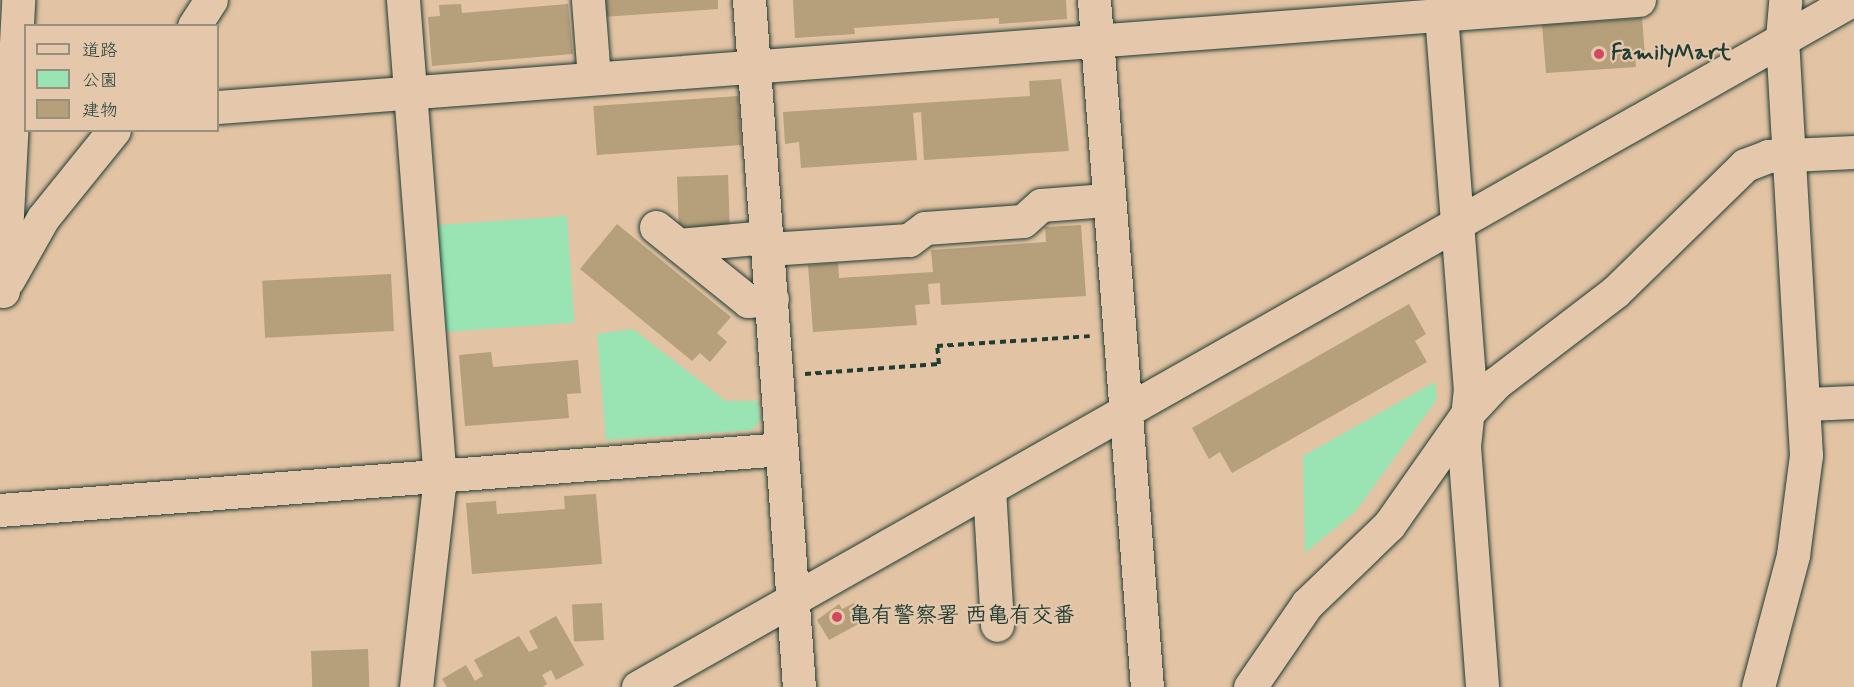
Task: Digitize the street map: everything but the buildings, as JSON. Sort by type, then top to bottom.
[{"type":"street","points":[[1,295],[18,0]]},
{"type":"street","points":[[195,24],[211,0]]},
{"type":"street","points":[[403,0],[440,477],[416,687]]},
{"type":"street","points":[[588,0],[594,78]]},
{"type":"street","points":[[748,0],[799,687]]},
{"type":"street","points":[[1094,0],[1106,200],[1147,687]]},
{"type":"street","points":[[219,107],[410,95],[753,65],[1639,0]]},
{"type":"street","points":[[1758,687],[1795,544],[1804,479],[1806,404],[1782,38],[1785,0]]},
{"type":"street","points":[[638,687],[1852,0]]},
{"type":"street","points":[[1441,14],[1470,388],[1464,446],[1482,687]]},
{"type":"street","points":[[1,295],[44,218],[112,132]]},
{"type":"street","points":[[1250,687],[1306,604],[1389,525],[1467,414],[1496,383],[1615,292],[1745,165],[1789,155],[1854,152]]},
{"type":"street","points":[[772,299],[748,301],[668,236],[767,243],[909,240],[926,228],[1023,221],[1041,205],[1106,200]]},
{"type":"street","points":[[1806,404],[1854,402]]},
{"type":"street","points":[[0,510],[782,449]]},
{"type":"street","points":[[989,489],[997,625]]},
{"type":"path","points":[[777,376],[939,364],[937,346],[1117,334]]},
{"type":"green space","points":[[567,216],[574,323],[444,332],[436,225]]},
{"type":"green space","points":[[633,329],[726,401],[758,401],[760,421],[752,430],[606,440],[597,334]]},
{"type":"green space","points":[[1435,382],[1437,399],[1356,511],[1305,553],[1303,456]]},
{"type":"place","name":"FamilyMart","points":[[1599,54]]},
{"type":"place","name":"亀有警察署 西亀有交番","points":[[837,617]]}]
